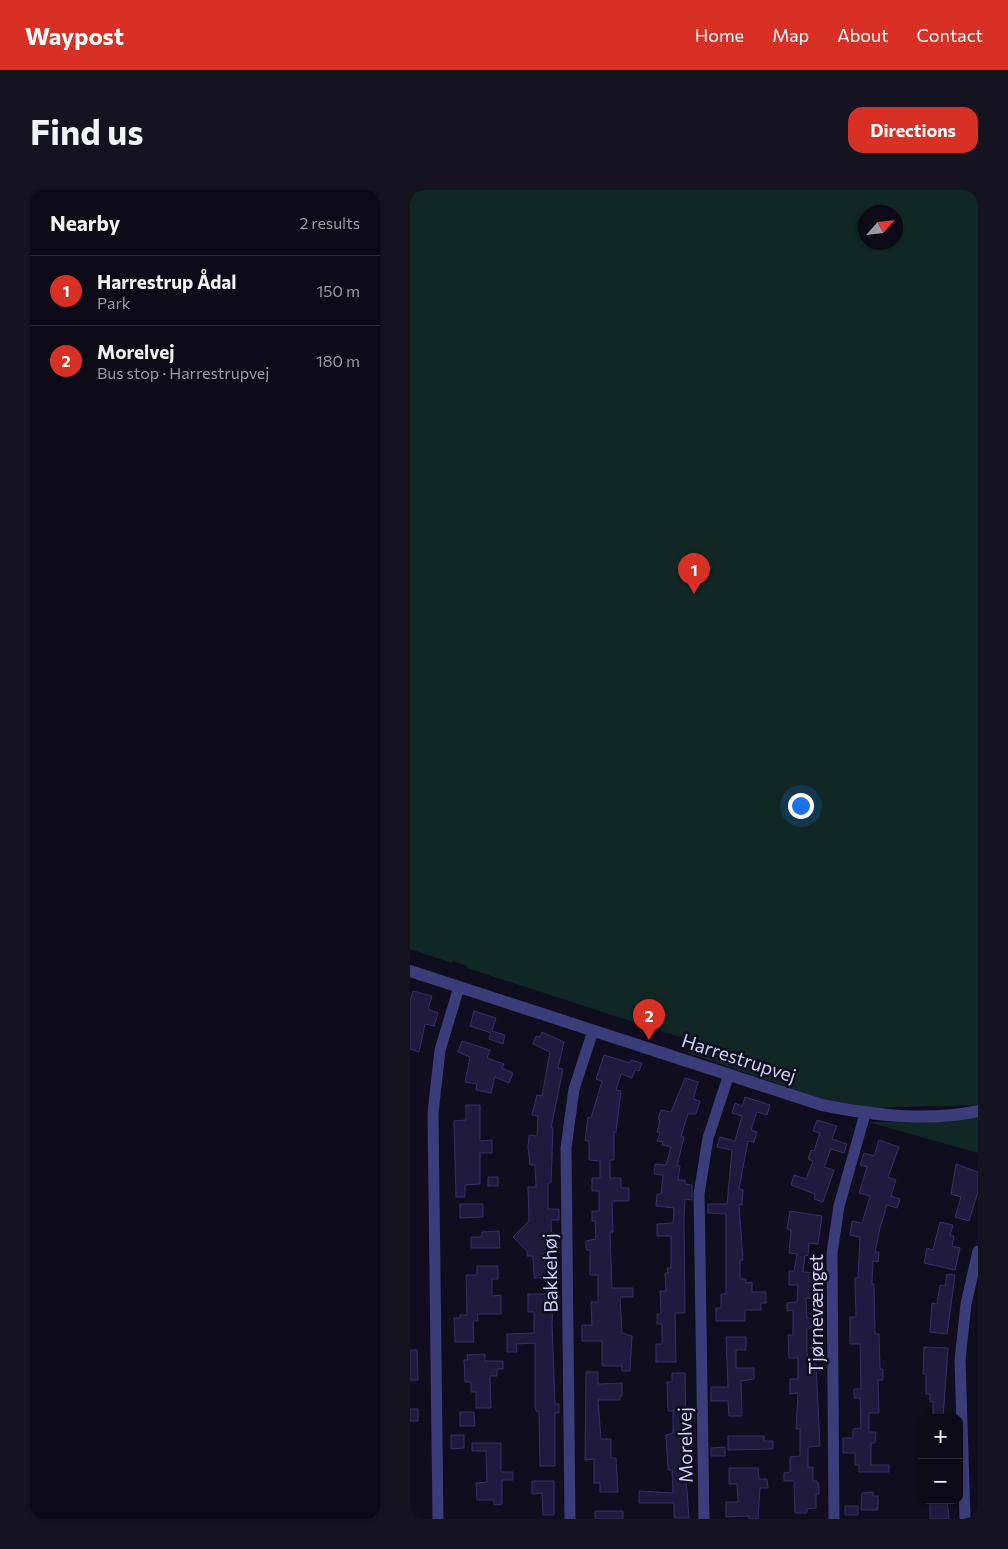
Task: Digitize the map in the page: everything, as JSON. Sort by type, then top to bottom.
[{"type":"street","name":"Harrestrupvej","points":[[410,971],[822,1105],[865,1114],[917,1117],[978,1111]]},
{"type":"street","points":[[438,1519],[433,1114],[440,1050],[459,987]]},
{"type":"street","name":"Bakkehøj","points":[[570,1519],[566,1148],[574,1089],[593,1031]]},
{"type":"street","name":"Morelvej","points":[[704,1519],[699,1194],[708,1138],[729,1074]]},
{"type":"street","name":"Tjørnevænget","points":[[834,1519],[832,1253],[839,1206],[865,1114]]},
{"type":"street","points":[[965,1519],[960,1360],[966,1304],[978,1251]]},
{"type":"green space","points":[[410,190],[978,190],[978,1105],[871,1108],[823,1099],[688,1053],[692,1041],[467,968],[467,966],[453,961],[452,963],[410,949]]},
{"type":"green space","points":[[978,1117],[978,1153],[868,1122],[931,1121]]},
{"type":"building","points":[[413,991],[432,996],[428,1009],[438,1013],[434,1026],[425,1024],[419,1052],[410,1049],[410,1002]]},
{"type":"building","points":[[474,1011],[496,1018],[492,1031],[505,1035],[503,1044],[489,1039],[491,1033],[470,1026]]},
{"type":"building","points":[[542,1032],[564,1042],[558,1068],[563,1069],[551,1128],[553,1128],[551,1183],[548,1183],[548,1209],[559,1209],[559,1220],[551,1220],[553,1267],[550,1267],[550,1278],[534,1278],[533,1256],[527,1256],[527,1251],[513,1237],[529,1221],[528,1187],[536,1187],[535,1165],[530,1165],[528,1147],[529,1135],[537,1136],[538,1116],[532,1115],[537,1095],[542,1096],[550,1052],[533,1044],[536,1036],[540,1037]]},
{"type":"building","points":[[462,1041],[490,1050],[487,1058],[504,1064],[502,1068],[513,1073],[509,1083],[495,1077],[491,1093],[476,1090],[477,1084],[465,1082],[470,1057],[458,1052]]},
{"type":"building","points":[[604,1055],[630,1063],[631,1060],[642,1063],[639,1071],[635,1070],[632,1078],[621,1074],[616,1090],[621,1091],[616,1132],[614,1132],[614,1160],[610,1160],[610,1178],[621,1178],[621,1188],[629,1188],[629,1201],[612,1201],[613,1232],[610,1232],[612,1288],[633,1288],[633,1297],[620,1297],[622,1333],[632,1336],[630,1371],[622,1371],[622,1366],[602,1366],[602,1341],[582,1341],[582,1325],[592,1325],[591,1302],[598,1302],[598,1275],[590,1275],[590,1250],[586,1250],[586,1241],[596,1239],[595,1221],[592,1221],[592,1211],[599,1211],[599,1191],[592,1191],[592,1178],[600,1178],[600,1161],[589,1160],[589,1141],[585,1141],[588,1117],[591,1118],[602,1081],[596,1079]]},
{"type":"building","points":[[685,1078],[698,1082],[693,1099],[700,1101],[696,1114],[688,1114],[681,1136],[684,1137],[677,1166],[680,1166],[678,1180],[685,1180],[685,1184],[692,1185],[692,1200],[685,1199],[685,1313],[675,1313],[676,1362],[656,1362],[656,1344],[662,1344],[662,1324],[657,1324],[657,1314],[661,1314],[660,1291],[666,1291],[665,1273],[668,1273],[667,1268],[671,1268],[671,1236],[657,1236],[657,1224],[673,1223],[674,1208],[656,1206],[657,1194],[661,1194],[663,1175],[654,1174],[655,1164],[666,1165],[671,1147],[662,1145],[663,1142],[657,1141],[660,1133],[657,1132],[660,1120],[658,1119],[661,1110],[671,1112]]},
{"type":"building","points":[[745,1097],[770,1105],[767,1115],[757,1112],[751,1130],[757,1132],[754,1142],[748,1141],[739,1189],[743,1190],[742,1205],[739,1204],[743,1260],[740,1260],[740,1279],[746,1279],[746,1283],[752,1282],[752,1292],[766,1292],[766,1303],[761,1303],[761,1310],[745,1310],[745,1321],[716,1321],[716,1308],[721,1308],[721,1294],[726,1294],[726,1214],[708,1213],[708,1204],[727,1204],[732,1150],[717,1147],[720,1137],[735,1141],[742,1116],[732,1113],[735,1103],[742,1106]]},
{"type":"building","points":[[466,1105],[480,1105],[480,1141],[492,1140],[492,1153],[480,1153],[480,1184],[465,1185],[465,1197],[456,1197],[454,1121],[466,1120]]},
{"type":"building","points":[[817,1120],[837,1126],[832,1139],[847,1144],[844,1153],[831,1149],[824,1167],[834,1170],[823,1202],[814,1199],[815,1194],[791,1185],[794,1175],[806,1179],[813,1161],[808,1159],[811,1150],[814,1151],[820,1133],[813,1131]]},
{"type":"building","points":[[879,1140],[899,1147],[888,1177],[896,1180],[891,1196],[900,1199],[897,1208],[887,1205],[875,1252],[879,1252],[878,1262],[873,1261],[872,1284],[874,1284],[875,1334],[879,1334],[880,1369],[883,1369],[883,1380],[878,1380],[879,1413],[869,1413],[869,1432],[876,1432],[875,1443],[871,1443],[871,1465],[889,1465],[889,1472],[859,1472],[859,1465],[855,1465],[855,1453],[843,1453],[843,1438],[853,1438],[853,1429],[861,1428],[860,1398],[854,1398],[854,1389],[861,1389],[860,1344],[850,1344],[850,1317],[856,1317],[855,1278],[858,1278],[860,1237],[850,1235],[852,1221],[862,1223],[870,1196],[859,1193],[867,1167],[860,1165],[864,1153],[874,1156]]},
{"type":"building","points":[[956,1164],[978,1172],[978,1192],[969,1221],[955,1217],[961,1197],[951,1194]]},
{"type":"building","points":[[488,1177],[498,1177],[498,1186],[488,1186]]},
{"type":"building","points":[[460,1204],[483,1204],[483,1217],[460,1218]]},
{"type":"building","points":[[790,1211],[822,1216],[818,1244],[809,1243],[808,1256],[805,1255],[803,1272],[817,1273],[817,1289],[825,1289],[824,1298],[806,1298],[807,1318],[816,1318],[816,1328],[807,1328],[807,1353],[808,1358],[811,1358],[811,1364],[816,1364],[820,1446],[808,1447],[808,1467],[813,1467],[813,1481],[817,1481],[819,1494],[816,1494],[816,1508],[807,1509],[807,1513],[795,1513],[794,1481],[784,1481],[784,1473],[790,1472],[790,1457],[800,1456],[800,1429],[796,1429],[798,1393],[790,1394],[790,1379],[798,1379],[798,1358],[789,1358],[788,1335],[793,1335],[793,1310],[787,1311],[787,1303],[797,1302],[798,1285],[789,1285],[789,1271],[794,1271],[797,1254],[789,1253],[791,1230],[787,1229]]},
{"type":"building","points":[[940,1222],[953,1225],[950,1235],[954,1236],[952,1246],[960,1248],[955,1270],[924,1263],[927,1248],[933,1250]]},
{"type":"building","points":[[499,1231],[500,1248],[471,1248],[471,1237],[482,1237],[482,1232]]},
{"type":"building","points":[[477,1266],[498,1266],[498,1279],[492,1279],[492,1296],[501,1295],[501,1314],[477,1314],[478,1321],[473,1321],[474,1342],[455,1342],[454,1318],[460,1318],[460,1315],[467,1315],[466,1275],[477,1275]]},
{"type":"building","points":[[947,1274],[955,1275],[947,1334],[930,1332],[932,1303],[937,1304],[940,1285],[945,1286]]},
{"type":"building","points":[[528,1294],[554,1294],[552,1323],[555,1404],[559,1404],[559,1413],[555,1413],[555,1466],[540,1466],[539,1411],[536,1411],[535,1407],[535,1343],[516,1344],[517,1352],[507,1352],[507,1334],[534,1333],[534,1312],[528,1312]]},
{"type":"building","points":[[726,1337],[746,1337],[746,1350],[736,1350],[736,1368],[754,1368],[754,1379],[741,1381],[742,1416],[729,1416],[728,1401],[711,1401],[711,1387],[728,1387]]},
{"type":"building","points":[[924,1347],[948,1348],[943,1414],[933,1414],[933,1401],[930,1402],[930,1394],[926,1394],[926,1374],[923,1374]]},
{"type":"building","points":[[410,1350],[417,1350],[418,1380],[410,1380]]},
{"type":"building","points":[[485,1354],[485,1361],[503,1361],[503,1369],[497,1369],[497,1376],[490,1376],[491,1408],[476,1408],[476,1392],[471,1392],[471,1382],[465,1382],[464,1360],[468,1360],[467,1355]]},
{"type":"building","points":[[586,1372],[598,1372],[598,1384],[622,1383],[622,1396],[620,1396],[620,1400],[598,1400],[601,1439],[611,1439],[611,1458],[616,1458],[618,1492],[600,1492],[600,1483],[594,1483],[594,1459],[585,1460]]},
{"type":"building","points":[[672,1373],[685,1373],[686,1421],[685,1425],[682,1425],[682,1443],[689,1443],[689,1464],[685,1464],[689,1518],[674,1518],[674,1503],[639,1503],[639,1491],[673,1493],[672,1470],[668,1470],[666,1435],[673,1433],[673,1411],[668,1411],[667,1382],[672,1382]]},
{"type":"building","points":[[410,1409],[418,1409],[418,1421],[410,1421]]},
{"type":"building","points":[[460,1412],[474,1412],[475,1426],[460,1426]]},
{"type":"building","points":[[451,1435],[464,1435],[464,1448],[451,1449]]},
{"type":"building","points":[[728,1436],[764,1436],[764,1441],[773,1441],[773,1449],[728,1450]]},
{"type":"building","points":[[472,1443],[501,1443],[501,1472],[513,1472],[513,1480],[502,1480],[502,1504],[494,1505],[494,1500],[477,1500],[476,1483],[487,1482],[486,1451],[472,1451]]},
{"type":"building","points":[[725,1447],[725,1456],[711,1456],[711,1448]]},
{"type":"building","points":[[729,1468],[758,1468],[759,1479],[767,1479],[768,1488],[760,1488],[758,1519],[749,1519],[749,1516],[726,1517],[726,1502],[738,1502],[737,1484],[729,1484]]},
{"type":"building","points":[[532,1481],[554,1481],[554,1515],[543,1515],[542,1493],[532,1494]]},
{"type":"building","points":[[873,1492],[873,1496],[878,1496],[878,1510],[861,1510],[862,1493]]},
{"type":"building","points":[[930,1504],[947,1504],[949,1519],[930,1519]]},
{"type":"building","points":[[845,1506],[858,1506],[858,1515],[845,1515]]},
{"type":"building","points":[[595,1511],[623,1511],[623,1519],[595,1519]]},
{"type":"place","name":"Harrestrup Ådal","points":[[694,594]]},
{"type":"place","name":"Morelvej","points":[[649,1040]]}]
